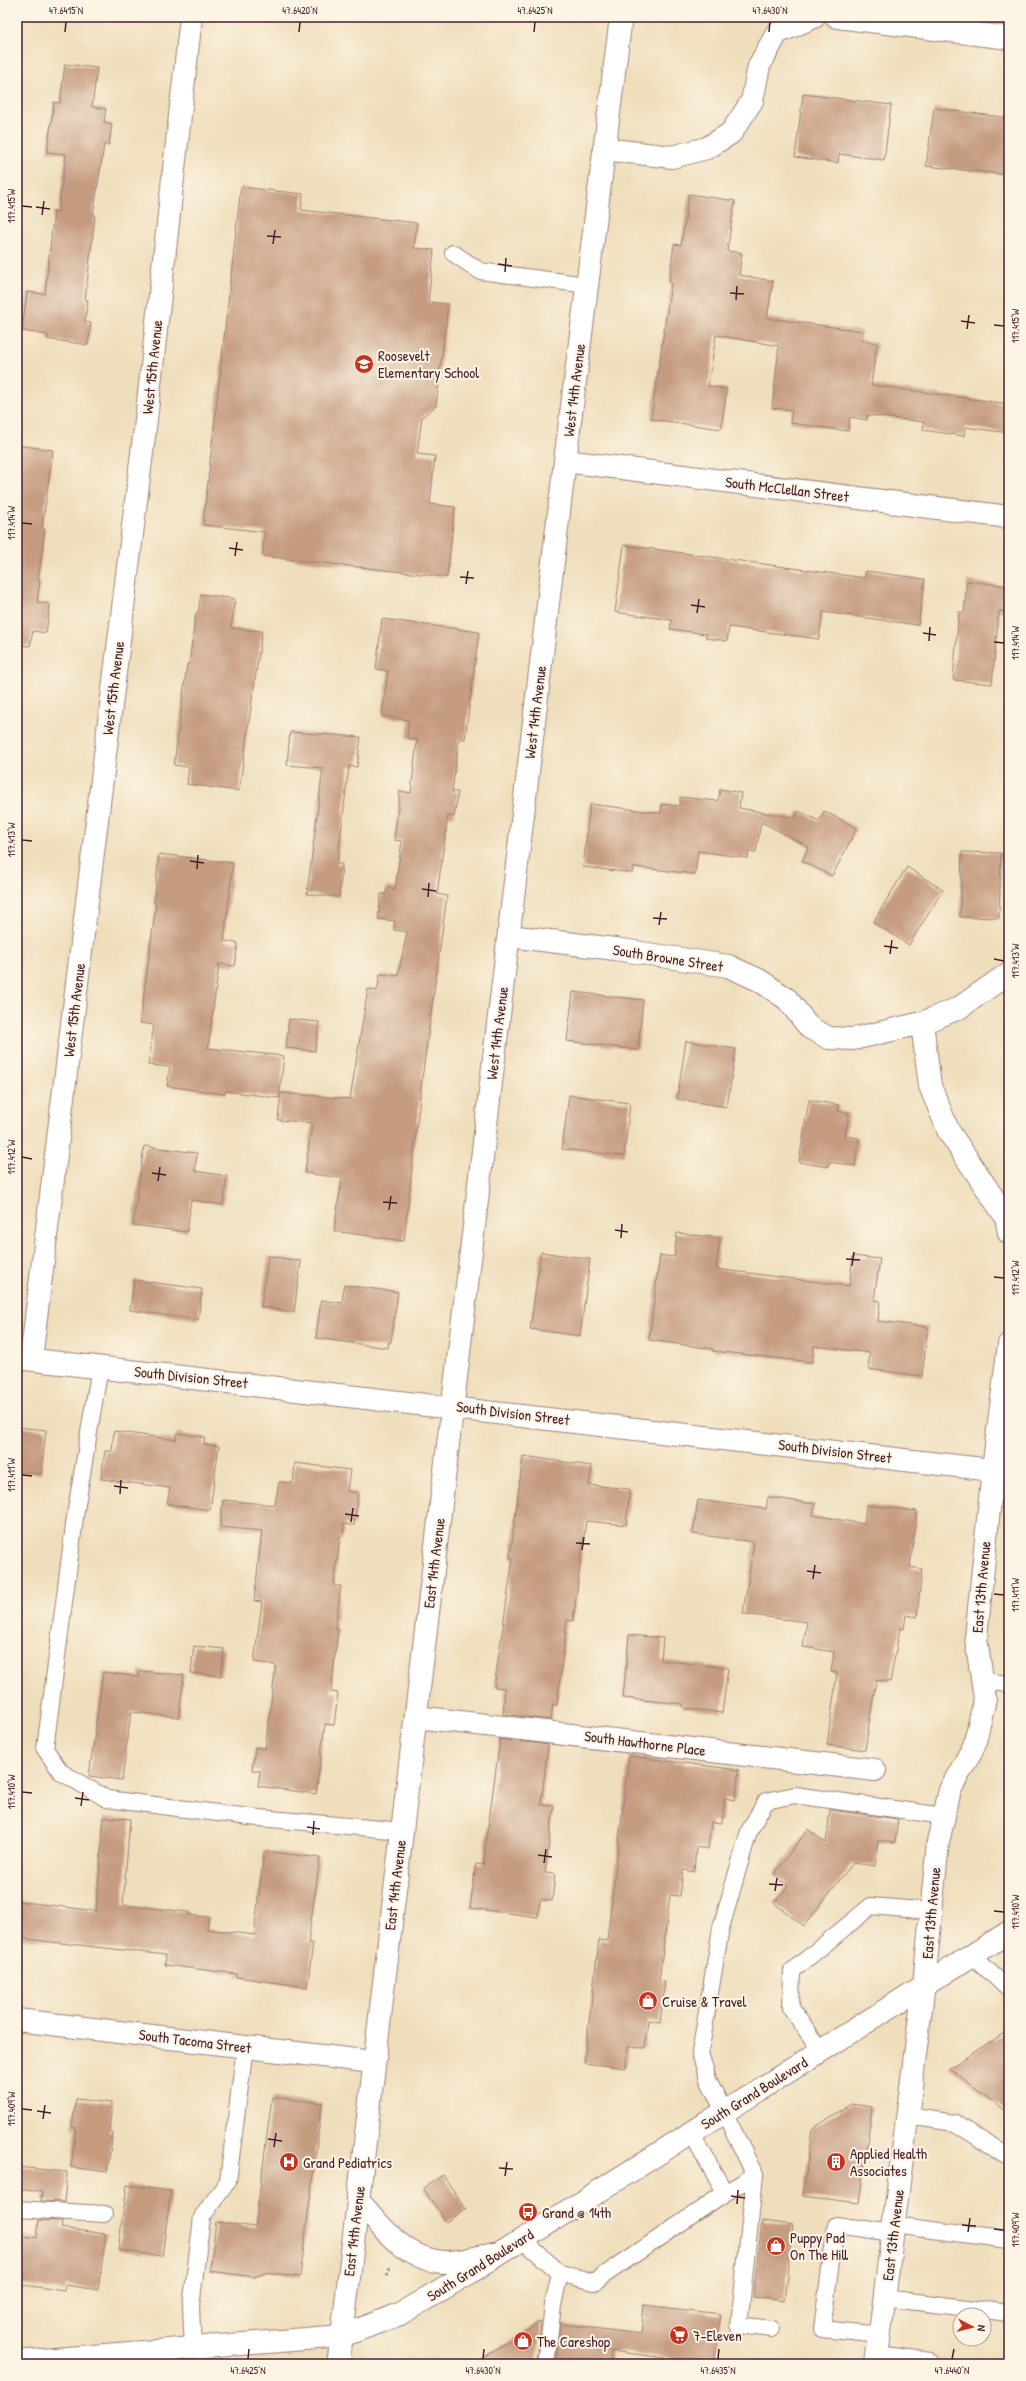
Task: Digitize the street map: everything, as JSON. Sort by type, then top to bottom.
[{"type":"street","name":"West 15th Avenue","points":[[24,1358],[146,428],[191,17]]},
{"type":"street","name":"West 14th Avenue","points":[[452,1406],[565,461],[621,17]]},
{"type":"street","points":[[604,149],[672,157],[706,148],[731,133],[752,101],[759,66],[777,34],[814,17]]},
{"type":"street","points":[[837,17],[1009,38]]},
{"type":"street","name":"South McClellan Street","points":[[565,461],[1009,517]]},
{"type":"street","name":"South Browne Street","points":[[509,936],[615,949],[728,966],[759,980],[787,999],[810,1028],[829,1038],[853,1039],[922,1023],[959,1008],[1009,973]]},
{"type":"street","points":[[922,1023],[930,1086],[949,1132],[1006,1217],[1009,1233]]},
{"type":"street","name":"East 13th Avenue","points":[[876,2360],[924,1984],[938,1842],[950,1790],[974,1746],[985,1699],[976,1638],[1001,1471],[1009,1344]]},
{"type":"street","name":"South Division Street","points":[[24,1358],[452,1406],[1001,1471]]},
{"type":"street","name":"East 14th Avenue","points":[[338,2364],[452,1406]]},
{"type":"street","name":"South Hawthorne Place","points":[[416,1716],[875,1770]]},
{"type":"street","name":"South Grand Boulevard","points":[[17,2362],[342,2336],[400,2314],[522,2239],[924,1984],[1009,1932]]},
{"type":"street","name":"South Tacoma Street","points":[[17,2020],[373,2062]]},
{"type":"street","points":[[358,2200],[397,2243],[418,2257],[443,2262],[498,2254]]},
{"type":"street","points":[[876,2360],[930,2364]]},
{"type":"lane","points":[[453,252],[480,271],[587,284]]},
{"type":"lane","points":[[100,1367],[76,1510],[45,1749],[61,1772],[107,1798],[248,1818],[402,1831]]},
{"type":"lane","points":[[983,1681],[1009,1684]]},
{"type":"lane","points":[[771,2329],[739,2325],[755,2175],[708,2079],[700,2053],[721,1928],[749,1831],[766,1801],[795,1795],[944,1816]]},
{"type":"lane","points":[[820,2050],[791,2008],[792,1972],[871,1906],[931,1910]]},
{"type":"lane","points":[[972,1955],[1009,1990]]},
{"type":"lane","points":[[193,2348],[191,2307],[202,2217],[228,2180],[245,2047]]},
{"type":"lane","points":[[908,2116],[955,2123],[1009,2157]]},
{"type":"lane","points":[[691,2132],[724,2193]]},
{"type":"lane","points":[[522,2239],[560,2273],[594,2282],[724,2193],[755,2175]]},
{"type":"lane","points":[[17,2209],[104,2214]]},
{"type":"lane","points":[[880,2335],[822,2329],[836,2225],[1009,2240]]},
{"type":"lane","points":[[546,2364],[553,2305],[560,2273]]},
{"type":"lane","points":[[884,2298],[1009,2313]]},
{"type":"building","points":[[65,64],[97,68],[92,107],[106,109],[104,122],[112,124],[109,145],[104,145],[93,215],[95,216],[85,300],[88,300],[85,322],[91,323],[88,345],[47,339],[48,335],[22,331],[27,292],[45,294],[54,211],[58,212],[66,154],[47,152],[54,102],[60,103]]},
{"type":"building","points":[[803,94],[891,105],[884,160],[839,154],[838,163],[795,157]]},
{"type":"building","points":[[934,108],[1009,118],[1009,175],[926,166]]},
{"type":"building","points":[[241,187],[303,194],[301,210],[417,223],[414,248],[434,250],[428,302],[448,304],[436,406],[422,417],[417,454],[435,456],[430,504],[455,507],[447,577],[262,556],[265,532],[203,525]]},
{"type":"building","points":[[689,194],[735,201],[727,251],[742,253],[739,275],[773,281],[767,318],[862,331],[861,340],[877,343],[871,385],[1009,404],[1009,433],[965,427],[964,436],[923,430],[924,422],[867,415],[867,420],[850,417],[848,431],[790,423],[792,410],[772,408],[779,346],[716,335],[708,386],[727,389],[721,429],[651,419],[671,283],[669,283],[674,244],[681,245]]},
{"type":"building","points":[[17,445],[53,450],[42,528],[45,529],[38,581],[40,581],[37,602],[50,604],[46,633],[33,631],[30,646],[17,645]]},
{"type":"building","points":[[624,545],[865,578],[866,571],[925,579],[918,625],[823,612],[819,639],[729,627],[727,641],[706,638],[706,634],[670,629],[672,620],[615,612]]},
{"type":"building","points":[[967,581],[1009,586],[1009,612],[999,611],[992,684],[953,680],[959,612],[964,613]]},
{"type":"building","points":[[201,594],[235,599],[231,628],[262,631],[239,791],[187,784],[189,767],[174,765],[187,664],[189,664],[196,613],[198,613]]},
{"type":"building","points":[[382,619],[479,632],[465,739],[459,738],[452,792],[458,792],[454,817],[448,816],[437,894],[447,896],[422,1079],[404,1241],[334,1231],[342,1178],[305,1173],[312,1123],[278,1120],[281,1093],[350,1099],[368,989],[377,991],[380,974],[398,976],[407,932],[394,930],[395,921],[378,919],[381,894],[386,894],[387,887],[395,889],[402,841],[394,840],[400,791],[411,793],[417,740],[407,738],[409,720],[382,716],[388,671],[376,669]]},
{"type":"building","points":[[290,732],[361,737],[357,767],[349,766],[337,864],[342,864],[339,897],[307,894],[323,768],[287,765]]},
{"type":"building","points":[[720,789],[741,793],[739,808],[795,818],[799,811],[819,821],[824,811],[857,828],[832,876],[802,861],[809,847],[761,822],[756,852],[749,851],[748,858],[698,851],[695,874],[634,867],[633,873],[583,867],[590,804],[661,813],[662,804],[680,806],[680,797],[718,801]]},
{"type":"building","points":[[962,852],[1001,853],[999,918],[960,917]]},
{"type":"building","points":[[159,854],[233,863],[224,941],[238,943],[235,966],[219,964],[208,1048],[284,1056],[279,1098],[225,1091],[225,1094],[167,1086],[170,1067],[148,1065],[154,1025],[140,1023],[156,904],[154,903]]},
{"type":"building","points":[[907,867],[943,890],[909,945],[873,922]]},
{"type":"building","points":[[573,992],[643,1000],[638,1050],[567,1041]]},
{"type":"building","points":[[289,1019],[319,1022],[315,1051],[286,1048]]},
{"type":"building","points":[[686,1041],[736,1049],[727,1107],[677,1099]]},
{"type":"building","points":[[569,1095],[630,1103],[624,1156],[562,1149]]},
{"type":"building","points":[[809,1100],[839,1105],[838,1111],[849,1113],[845,1136],[859,1138],[855,1166],[829,1162],[828,1167],[799,1162]]},
{"type":"building","points":[[144,1146],[197,1153],[195,1171],[227,1176],[223,1205],[191,1200],[187,1232],[133,1225]]},
{"type":"building","points":[[677,1233],[720,1238],[716,1269],[849,1286],[853,1256],[880,1259],[874,1300],[880,1301],[878,1321],[928,1327],[922,1376],[868,1369],[870,1353],[814,1346],[812,1362],[712,1351],[713,1349],[649,1340],[660,1255],[674,1257]]},
{"type":"building","points":[[541,1252],[590,1259],[580,1336],[530,1329]]},
{"type":"building","points":[[268,1256],[301,1261],[294,1312],[261,1307]]},
{"type":"building","points":[[134,1280],[202,1289],[198,1320],[130,1310]]},
{"type":"building","points":[[344,1285],[398,1292],[391,1342],[389,1342],[388,1348],[316,1338],[321,1300],[342,1303]]},
{"type":"building","points":[[17,1427],[46,1430],[41,1474],[17,1472]]},
{"type":"building","points":[[114,1431],[176,1440],[177,1433],[205,1437],[204,1444],[219,1446],[210,1510],[167,1504],[170,1488],[101,1479],[105,1451],[112,1451]]},
{"type":"building","points":[[523,1456],[592,1466],[589,1485],[630,1489],[626,1525],[586,1521],[573,1621],[567,1620],[557,1705],[553,1704],[551,1720],[503,1714],[505,1688],[494,1687],[513,1558],[510,1558]]},
{"type":"building","points":[[295,1463],[350,1470],[347,1491],[358,1493],[354,1525],[344,1524],[343,1536],[340,1536],[334,1586],[341,1586],[335,1629],[338,1629],[331,1692],[338,1693],[334,1725],[325,1724],[316,1794],[258,1786],[260,1771],[252,1770],[255,1747],[265,1749],[276,1665],[254,1662],[262,1602],[254,1601],[262,1531],[220,1527],[223,1500],[275,1505],[279,1482],[293,1483]]},
{"type":"building","points":[[768,1497],[815,1504],[813,1515],[864,1524],[866,1505],[917,1511],[910,1567],[922,1569],[917,1617],[906,1615],[904,1629],[900,1628],[890,1682],[876,1680],[865,1750],[827,1745],[837,1673],[831,1672],[834,1652],[803,1647],[807,1622],[743,1614],[754,1542],[693,1534],[698,1500],[766,1509]]},
{"type":"building","points":[[629,1635],[663,1638],[661,1660],[728,1668],[722,1713],[683,1708],[683,1704],[623,1698]]},
{"type":"building","points":[[194,1646],[224,1649],[221,1676],[191,1673]]},
{"type":"building","points":[[139,1671],[184,1675],[179,1717],[131,1712],[122,1780],[89,1776],[103,1672],[139,1677]]},
{"type":"building","points":[[500,1739],[548,1745],[541,1805],[554,1806],[545,1873],[555,1874],[552,1901],[540,1900],[538,1917],[470,1908],[476,1864],[483,1865]]},
{"type":"building","points":[[629,1756],[739,1770],[735,1800],[725,1798],[722,1823],[711,1822],[708,1849],[696,1847],[694,1872],[683,1870],[680,1896],[670,1895],[659,1981],[665,1982],[660,2022],[648,2020],[645,2048],[628,2047],[626,2068],[584,2063],[599,1940],[607,1941]]},
{"type":"building","points":[[830,1810],[898,1819],[895,1843],[878,1841],[875,1866],[853,1863],[804,1926],[774,1903],[788,1885],[774,1874],[808,1829],[826,1843]]},
{"type":"building","points":[[104,1817],[130,1819],[123,1905],[189,1912],[189,1915],[209,1917],[207,1929],[254,1935],[264,1851],[320,1858],[308,1943],[313,1943],[307,1987],[236,1977],[237,1974],[165,1965],[166,1955],[17,1938],[17,1901],[96,1911]]},
{"type":"building","points":[[1009,2030],[1009,2113],[949,2068]]},
{"type":"building","name":"Grand Pediatrics","points":[[272,2097],[322,2103],[300,2277],[265,2272],[254,2277],[210,2271],[216,2222],[255,2227]]},
{"type":"building","points":[[76,2099],[112,2103],[109,2132],[113,2133],[107,2172],[71,2167],[76,2128],[72,2127]]},
{"type":"building","name":"Applied Health Associates","points":[[851,2104],[872,2107],[859,2203],[803,2196],[812,2129]]},
{"type":"building","points":[[17,2167],[67,2172],[64,2202],[41,2201],[42,2192],[17,2189]]},
{"type":"building","points":[[443,2175],[466,2209],[446,2222],[423,2188]]},
{"type":"building","points":[[127,2185],[171,2191],[162,2256],[118,2250]]},
{"type":"building","points":[[39,2220],[62,2221],[61,2228],[106,2234],[98,2290],[65,2285],[64,2291],[17,2284],[17,2235],[37,2238]]},
{"type":"building","points":[[762,2221],[793,2225],[784,2301],[753,2297]]},
{"type":"building","name":"7-Eleven","points":[[644,2305],[721,2314],[714,2364],[611,2351],[610,2364],[556,2364],[560,2324],[641,2334]]},
{"type":"building","name":"The Careshop","points":[[541,2321],[537,2364],[473,2364]]},
{"type":"place","name":"Roosevelt Elementary School","points":[[364,364]]},
{"type":"place","name":"Cruise & Travel","points":[[648,2001]]},
{"type":"place","name":"Grand Pediatrics","points":[[289,2162]]},
{"type":"place","name":"Applied Health Associates","points":[[836,2162]]},
{"type":"place","name":"Grand @ 14th","points":[[528,2212]]},
{"type":"place","name":"Puppy Pad On The Hill","points":[[776,2246]]},
{"type":"place","name":"7-Eleven","points":[[679,2335]]},
{"type":"place","name":"The Careshop","points":[[523,2341]]}]
